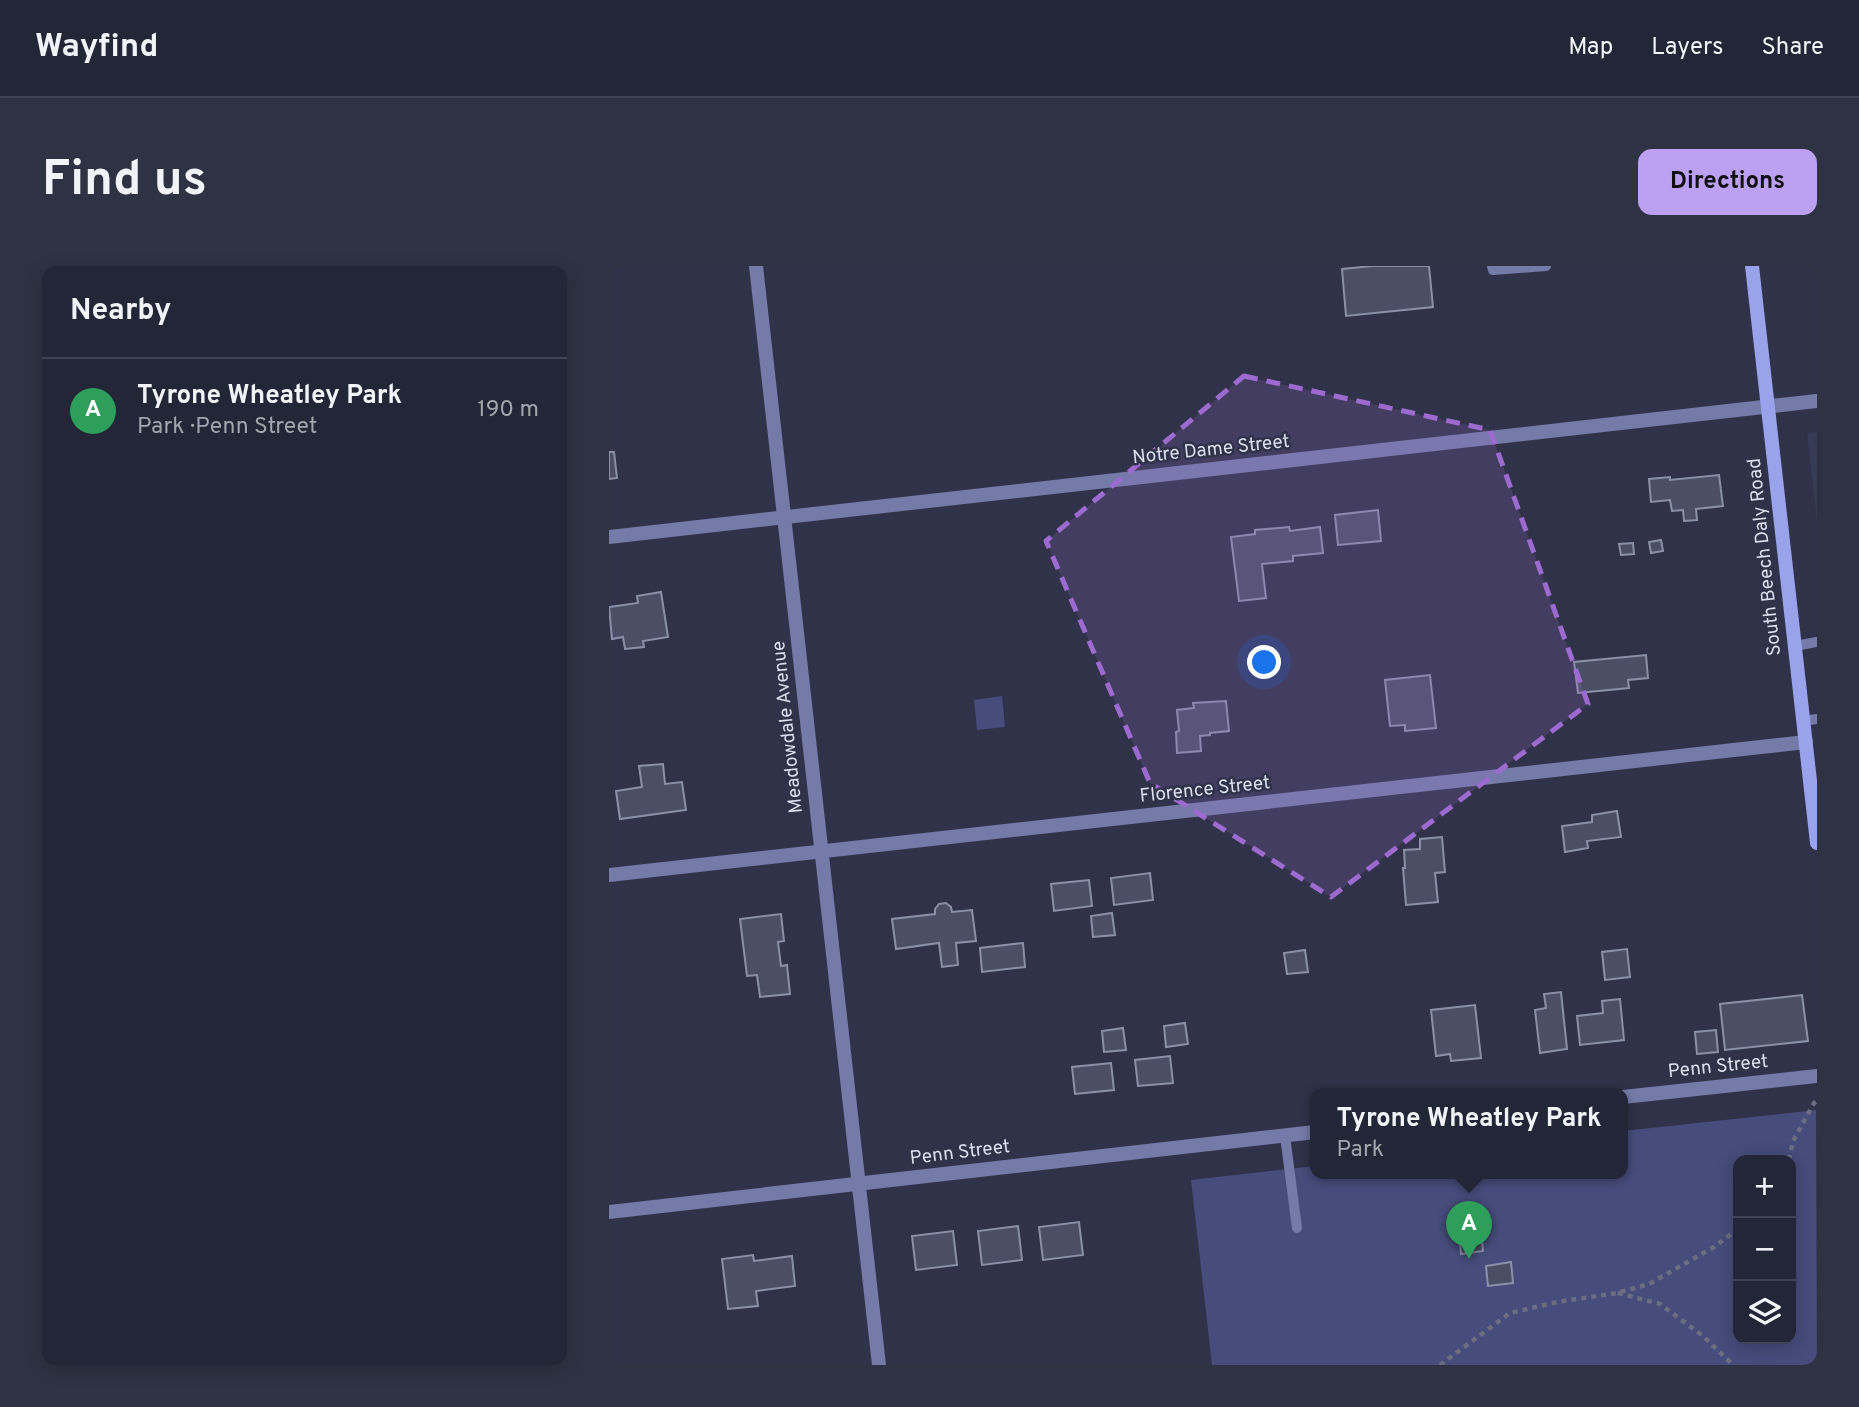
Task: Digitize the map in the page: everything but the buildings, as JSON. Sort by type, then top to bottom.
[{"type":"main road","name":"South Beech Daly Road","points":[[1752,266],[1795,646],[1810,720],[1806,742],[1817,843]]},
{"type":"street","name":"Meadowdale Avenue","points":[[756,266],[879,1365]]},
{"type":"street","name":"Notre Dame Street","points":[[609,537],[1817,401]]},
{"type":"street","name":"Florence Street","points":[[609,875],[1806,742]]},
{"type":"street","name":"Penn Street","points":[[1628,1096],[1817,1076]]},
{"type":"street","name":"Penn Street","points":[[609,1212],[1310,1133]]},
{"type":"lane","points":[[1492,266],[1493,270],[1546,266]]},
{"type":"lane","points":[[1795,646],[1817,642]]},
{"type":"lane","points":[[1286,1136],[1297,1228]]},
{"type":"path","points":[[1790,1155],[1793,1141],[1817,1101]]},
{"type":"path","points":[[1440,1365],[1510,1313],[1557,1302],[1617,1293],[1649,1284],[1714,1247],[1733,1233]]},
{"type":"path","points":[[1617,1293],[1660,1304],[1703,1336],[1733,1365]]},
{"type":"highlighted area","points":[[1244,376],[1490,430],[1588,704],[1331,897],[1150,783],[1046,541]]},
{"type":"shaded area","points":[[1817,432],[1817,522],[1807,433]]},
{"type":"shaded area","points":[[1002,696],[1005,727],[977,730],[974,700]]},
{"type":"shaded area","points":[[1816,1110],[1817,1365],[1212,1365],[1191,1180],[1310,1167],[1310,1179],[1628,1179],[1628,1130]]},
{"type":"place","name":"Tyrone Wheatley Park","points":[[1469,1259]]}]
